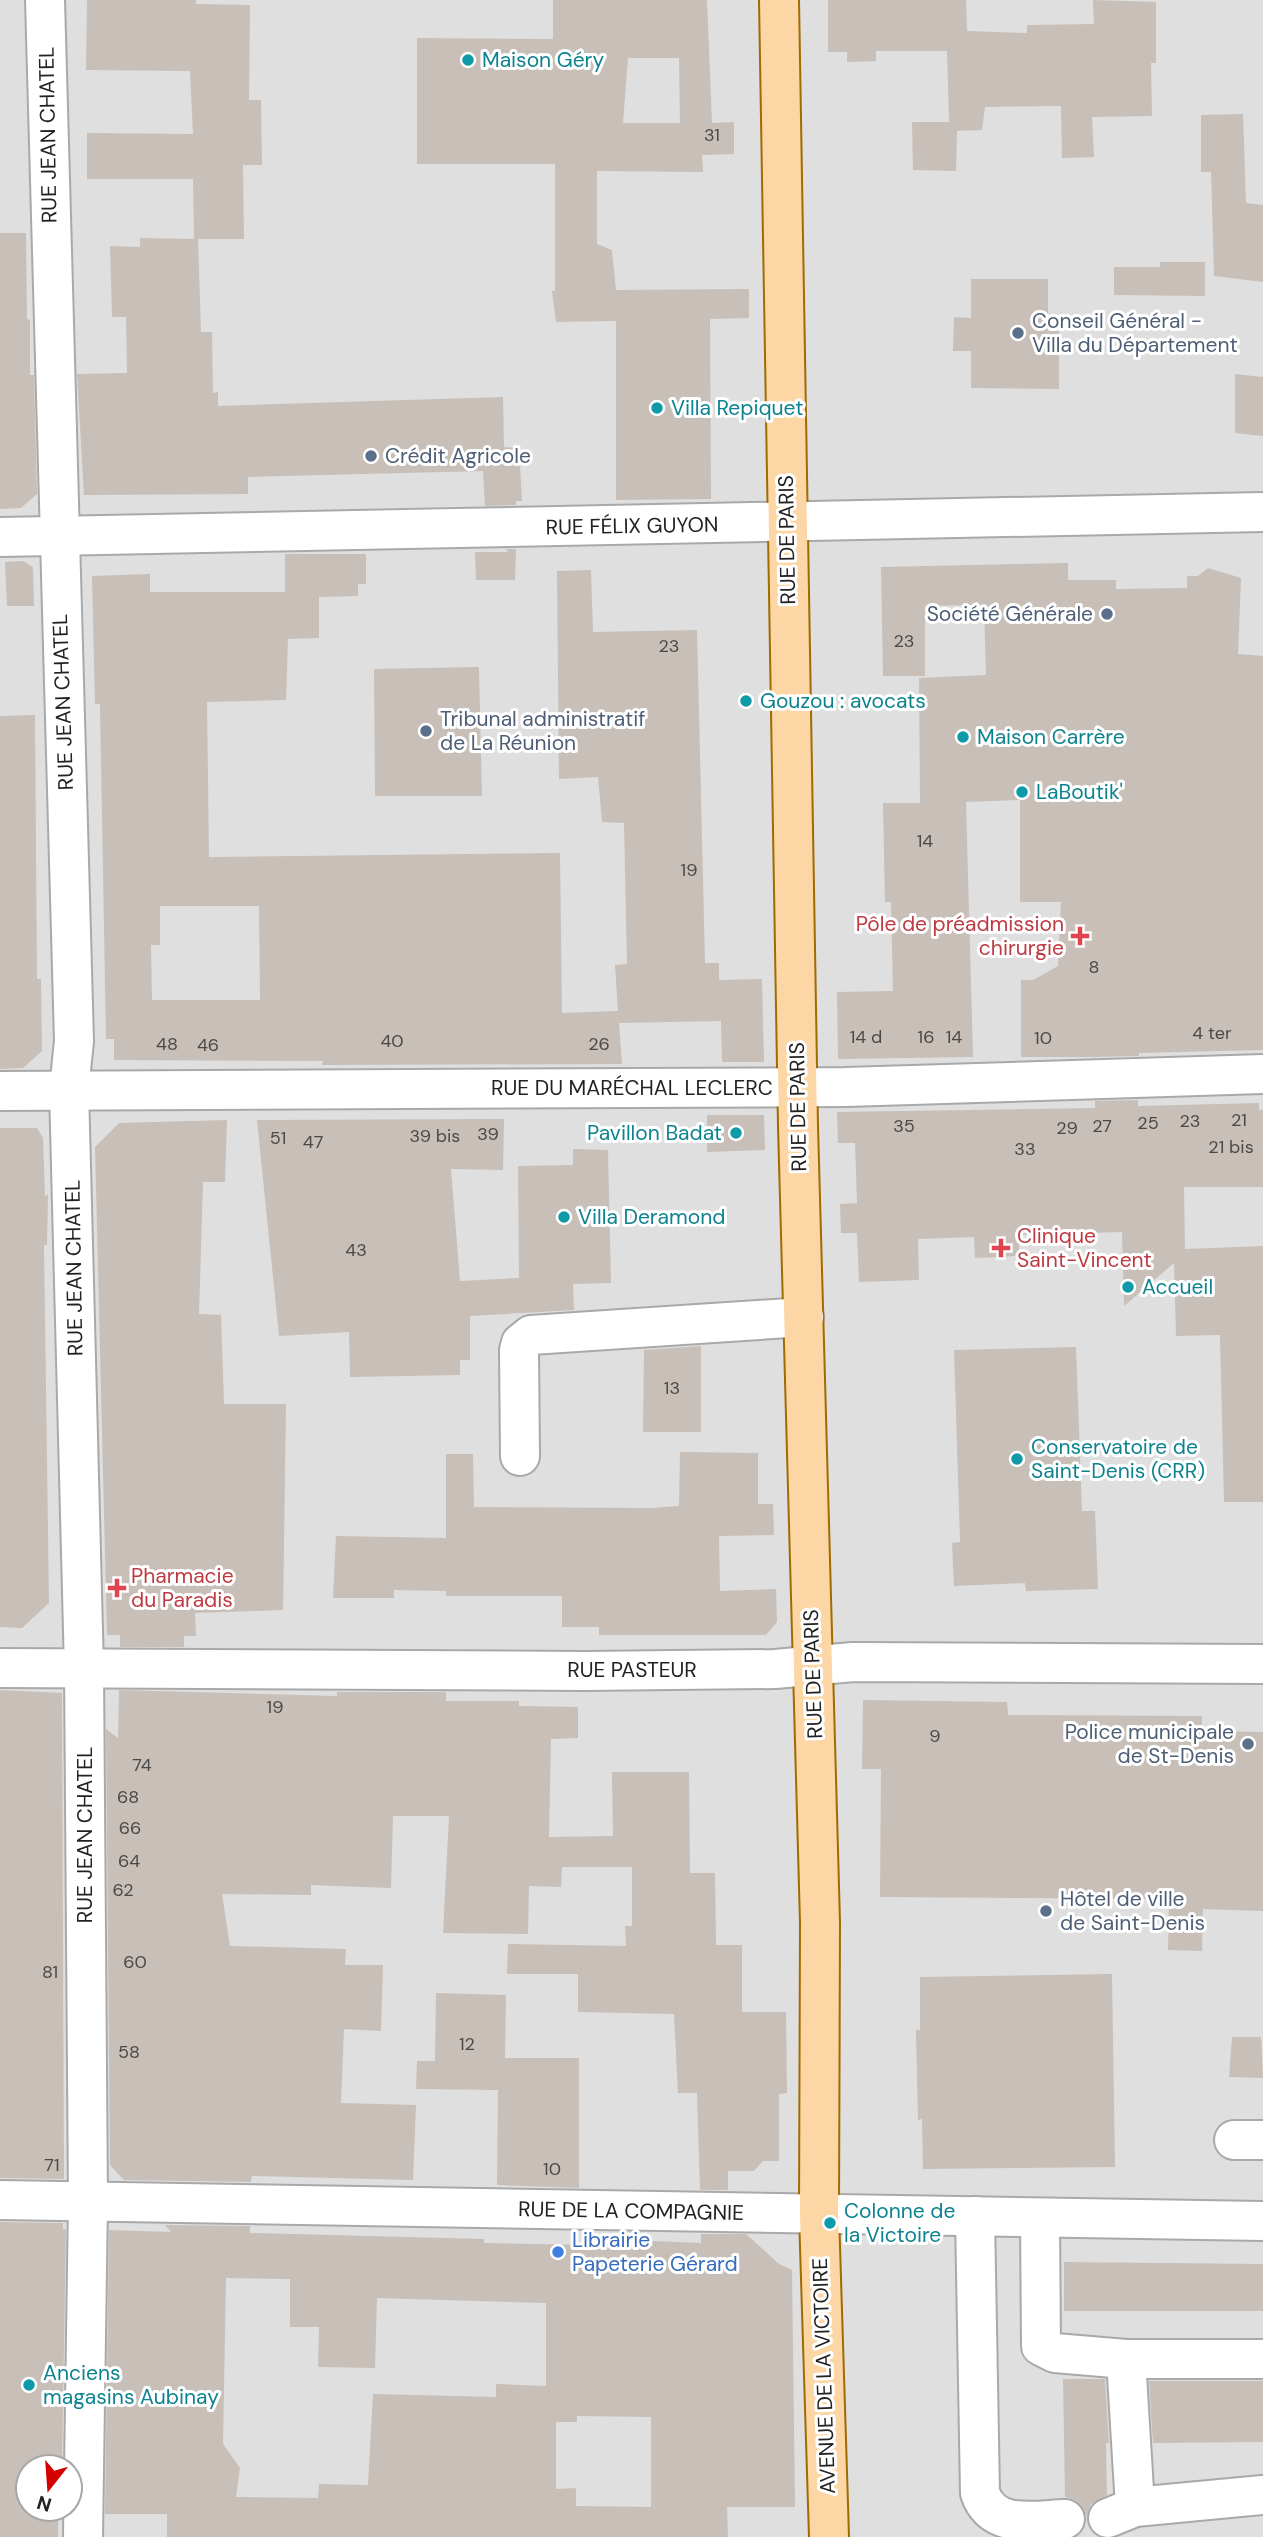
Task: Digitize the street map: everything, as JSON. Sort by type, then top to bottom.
[{"type":"main road","name":"RUE DE PARIS","points":[[779,0],[785,189],[787,523],[798,1088],[821,1991],[819,2214]]},
{"type":"main road","name":"AVENUE DE LA VICTOIRE","points":[[819,2214],[829,2537]]},
{"type":"street","name":"RUE JEAN CHATEL","points":[[45,0],[74,1041],[69,1089],[84,1669],[88,2202],[83,2537]]},
{"type":"street","name":"RUE FÉLIX GUYON","points":[[0,537],[1263,512]]},
{"type":"street","name":"RUE DU MARÉCHAL LECLERC","points":[[0,1091],[798,1088],[1263,1074]]},
{"type":"street","points":[[520,1456],[519,1350],[521,1343],[531,1335],[804,1317]]},
{"type":"street","name":"RUE PASTEUR","points":[[0,1668],[585,1671],[775,1669],[853,1662],[1263,1664]]},
{"type":"street","name":"RUE DE LA COMPAGNIE","points":[[0,2200],[1263,2221]]},
{"type":"street","points":[[975,2216],[980,2493],[984,2504],[1014,2529],[1065,2519]]},
{"type":"street","points":[[1040,2218],[1041,2346],[1055,2354],[1126,2359],[1263,2359]]},
{"type":"street","points":[[1126,2359],[1121,2513],[1263,2495]]},
{"type":"shaded area","points":[[0,0],[1263,0],[1263,2537],[0,2537]]},
{"type":"building","points":[[87,0],[196,0],[196,4],[250,5],[249,100],[261,100],[262,165],[243,165],[244,239],[194,239],[193,179],[87,179],[87,133],[193,134],[190,71],[86,70]]},
{"type":"building","points":[[553,0],[707,0],[712,123],[734,122],[734,154],[702,155],[703,172],[597,171],[597,244],[612,250],[616,290],[749,289],[749,318],[710,319],[711,499],[616,500],[616,321],[556,322],[552,291],[555,291],[555,164],[417,164],[417,38],[553,39]],"holes":[[[628,58],[679,58],[680,123],[623,123]]]},
{"type":"building","points":[[828,0],[966,0],[967,31],[1027,33],[1027,25],[1094,24],[1093,0],[1156,2],[1156,63],[1151,63],[1152,116],[1092,117],[1094,157],[1062,158],[1061,106],[985,107],[982,130],[957,131],[956,171],[913,170],[912,122],[949,122],[947,51],[876,51],[876,61],[847,62],[847,52],[828,52]]},
{"type":"building","points":[[1243,114],[1246,203],[1263,205],[1263,282],[1214,276],[1211,172],[1201,172],[1201,115]]},
{"type":"building","points":[[0,233],[26,233],[27,319],[30,320],[30,375],[34,375],[37,494],[21,508],[0,509]]},
{"type":"building","points":[[140,238],[198,239],[201,332],[212,332],[213,393],[218,392],[218,406],[503,397],[504,447],[519,448],[522,501],[516,501],[516,505],[485,506],[483,471],[248,477],[248,494],[84,495],[77,374],[127,373],[126,317],[112,317],[110,246],[140,247]]},
{"type":"building","points":[[1160,262],[1205,262],[1205,296],[1114,295],[1114,267],[1160,267]]},
{"type":"building","points":[[971,279],[1048,279],[1048,331],[1059,331],[1059,389],[971,388],[971,351],[953,351],[954,317],[971,318]]},
{"type":"building","points":[[1235,374],[1263,377],[1263,436],[1235,433]]},
{"type":"building","points":[[506,549],[516,549],[515,580],[476,580],[475,552],[508,552]]},
{"type":"building","points":[[285,554],[366,554],[366,584],[358,584],[358,596],[319,597],[319,638],[288,639],[286,700],[207,702],[209,857],[560,853],[562,1013],[618,1011],[615,965],[627,964],[624,823],[602,822],[598,777],[559,779],[557,571],[591,570],[593,632],[697,630],[705,963],[719,963],[719,980],[762,979],[764,1062],[722,1062],[721,1021],[619,1023],[622,1064],[322,1065],[323,1061],[114,1060],[114,1039],[106,1039],[100,704],[95,704],[92,576],[150,574],[150,592],[285,592]],"holes":[[[160,906],[259,906],[260,1000],[152,1000],[151,945],[160,945]]]},
{"type":"building","points":[[23,561],[33,567],[34,606],[7,606],[5,562]]},
{"type":"building","points":[[1068,563],[1068,580],[1116,580],[1116,589],[1187,588],[1187,576],[1198,576],[1208,568],[1241,578],[1238,654],[1263,656],[1263,1050],[1139,1053],[1139,1056],[1021,1057],[1021,980],[1033,980],[1058,966],[1061,902],[1020,902],[1020,800],[966,802],[973,1057],[838,1059],[837,992],[893,991],[891,902],[885,902],[883,803],[920,803],[919,678],[986,675],[984,605],[925,606],[925,676],[883,676],[881,567]]},
{"type":"building","points":[[479,667],[482,796],[375,796],[374,669]]},
{"type":"building","points":[[35,715],[37,979],[41,979],[42,1051],[23,1068],[0,1069],[0,716]]},
{"type":"building","points":[[1138,1100],[1138,1106],[1259,1103],[1259,1110],[1263,1110],[1263,1187],[1184,1187],[1185,1249],[1263,1246],[1263,1502],[1224,1502],[1220,1335],[1176,1336],[1174,1263],[1124,1306],[1122,1232],[1019,1235],[1019,1256],[975,1258],[974,1237],[918,1239],[919,1280],[859,1282],[857,1233],[841,1233],[840,1204],[857,1203],[855,1143],[838,1143],[837,1112],[1095,1108],[1095,1101]]},
{"type":"building","name":"Pavillon Badat","points":[[707,1115],[764,1115],[765,1150],[707,1152]]},
{"type":"building","points":[[504,1119],[503,1170],[451,1169],[460,1281],[519,1278],[518,1166],[573,1165],[573,1149],[608,1150],[611,1283],[573,1284],[574,1310],[470,1316],[470,1360],[460,1360],[460,1375],[350,1377],[349,1332],[279,1336],[257,1120]]},
{"type":"building","points":[[227,1120],[225,1182],[203,1182],[199,1314],[221,1315],[224,1404],[286,1404],[283,1610],[195,1613],[196,1636],[184,1636],[184,1647],[120,1647],[120,1635],[107,1635],[95,1147],[119,1123]]},
{"type":"building","points":[[0,1128],[37,1128],[43,1138],[45,1197],[48,1194],[47,1245],[44,1245],[49,1603],[22,1628],[0,1627]]},
{"type":"building","points":[[701,1346],[701,1432],[643,1432],[644,1350]]},
{"type":"building","points":[[1076,1347],[1082,1511],[1095,1511],[1098,1589],[1026,1591],[1025,1583],[954,1586],[952,1543],[960,1542],[954,1350]]},
{"type":"building","points":[[680,1452],[758,1453],[758,1504],[773,1504],[774,1535],[719,1536],[720,1591],[776,1589],[777,1622],[766,1635],[599,1635],[599,1627],[562,1627],[562,1596],[446,1596],[446,1591],[394,1590],[394,1598],[333,1598],[336,1536],[446,1538],[446,1454],[473,1454],[474,1507],[651,1508],[679,1506]]},
{"type":"building","points":[[0,1690],[62,1693],[64,2179],[0,2178]]},
{"type":"building","points":[[119,1690],[337,1696],[337,1692],[446,1692],[446,1701],[519,1701],[519,1706],[578,1707],[578,1738],[551,1739],[549,1837],[613,1836],[612,1772],[689,1772],[690,1873],[715,1873],[716,1945],[742,1945],[742,2012],[786,2012],[787,2093],[779,2094],[779,2161],[763,2161],[754,2171],[728,2171],[728,2190],[700,2190],[697,2093],[678,2093],[674,2014],[578,2012],[578,1974],[507,1974],[508,1944],[626,1946],[625,1926],[632,1926],[632,1867],[562,1867],[561,1887],[529,1886],[528,1934],[443,1933],[449,1816],[393,1816],[391,1888],[311,1885],[311,1895],[222,1894],[230,1946],[346,1949],[345,1965],[383,1965],[381,2031],[344,2029],[341,2103],[416,2105],[413,2180],[252,2176],[251,2182],[124,2180],[110,2165],[106,1729],[118,1738]]},
{"type":"building","points":[[863,1700],[1007,1702],[1008,1715],[1202,1716],[1202,1731],[1263,1732],[1263,1911],[1203,1909],[1202,1951],[1168,1950],[1169,1899],[880,1897],[881,1769],[862,1769]]},
{"type":"building","points":[[1112,1974],[1115,2167],[923,2169],[922,2119],[918,2120],[916,2030],[920,2030],[920,1977]]},
{"type":"building","points":[[436,1993],[506,1995],[505,2058],[579,2058],[579,2188],[497,2185],[498,2090],[416,2089],[417,2061],[435,2061]]},
{"type":"building","points":[[1232,2037],[1261,2037],[1263,2078],[1229,2077]]},
{"type":"building","points":[[0,2222],[63,2223],[63,2229],[66,2229],[62,2453],[14,2453],[14,2523],[58,2523],[58,2537],[0,2537]]},
{"type":"building","points":[[165,2225],[250,2226],[250,2233],[484,2239],[484,2243],[653,2246],[652,2241],[701,2243],[701,2234],[746,2234],[779,2264],[792,2270],[795,2507],[727,2507],[728,2537],[167,2537],[167,2514],[105,2514],[109,2230],[171,2232]],"holes":[[[226,2278],[290,2279],[290,2327],[319,2327],[318,2367],[375,2368],[377,2298],[546,2303],[546,2386],[496,2384],[496,2397],[373,2394],[368,2485],[319,2484],[318,2498],[236,2497],[240,2468],[223,2444]],[[577,2416],[651,2417],[651,2507],[576,2506],[576,2488],[556,2489],[556,2422],[577,2422]]]},
{"type":"building","points":[[1064,2262],[1263,2264],[1263,2311],[1064,2311]]},
{"type":"building","points":[[1063,2379],[1105,2379],[1109,2443],[1106,2443],[1107,2495],[1091,2504],[1086,2516],[1075,2500],[1065,2497]]},
{"type":"building","points":[[1149,2381],[1263,2381],[1263,2442],[1153,2443]]},
{"type":"place","name":"Maison Géry","points":[[468,60]]},
{"type":"place","name":"Conseil Général - Villa du Département","points":[[1018,333]]},
{"type":"place","name":"Villa Repiquet","points":[[657,408]]},
{"type":"place","name":"Crédit Agricole","points":[[371,456]]},
{"type":"place","name":"Société Générale","points":[[1107,614]]},
{"type":"place","name":"Gouzou : avocats","points":[[746,701]]},
{"type":"place","name":"Tribunal administratif de La Réunion","points":[[426,731]]},
{"type":"place","name":"Maison Carrère","points":[[963,737]]},
{"type":"place","name":"LaBoutik'","points":[[1022,792]]},
{"type":"place","name":"Pôle de préadmission chirurgie","points":[[1080,936]]},
{"type":"place","name":"Pavillon Badat","points":[[736,1133]]},
{"type":"place","name":"Villa Deramond","points":[[564,1217]]},
{"type":"place","name":"Clinique Saint-Vincent","points":[[1001,1248]]},
{"type":"place","name":"Accueil","points":[[1128,1287]]},
{"type":"place","name":"Conservatoire de Saint-Denis (CRR)","points":[[1017,1459]]},
{"type":"place","name":"Pharmacie du Paradis","points":[[117,1588]]},
{"type":"place","name":"Police municipale de St-Denis","points":[[1248,1744]]},
{"type":"place","name":"Hôtel de ville de Saint-Denis","points":[[1046,1911]]},
{"type":"place","name":"Colonne de la Victoire","points":[[830,2223]]},
{"type":"place","name":"Librairie Papeterie Gérard","points":[[558,2252]]},
{"type":"place","name":"Anciens magasins Aubinay","points":[[29,2385]]}]
